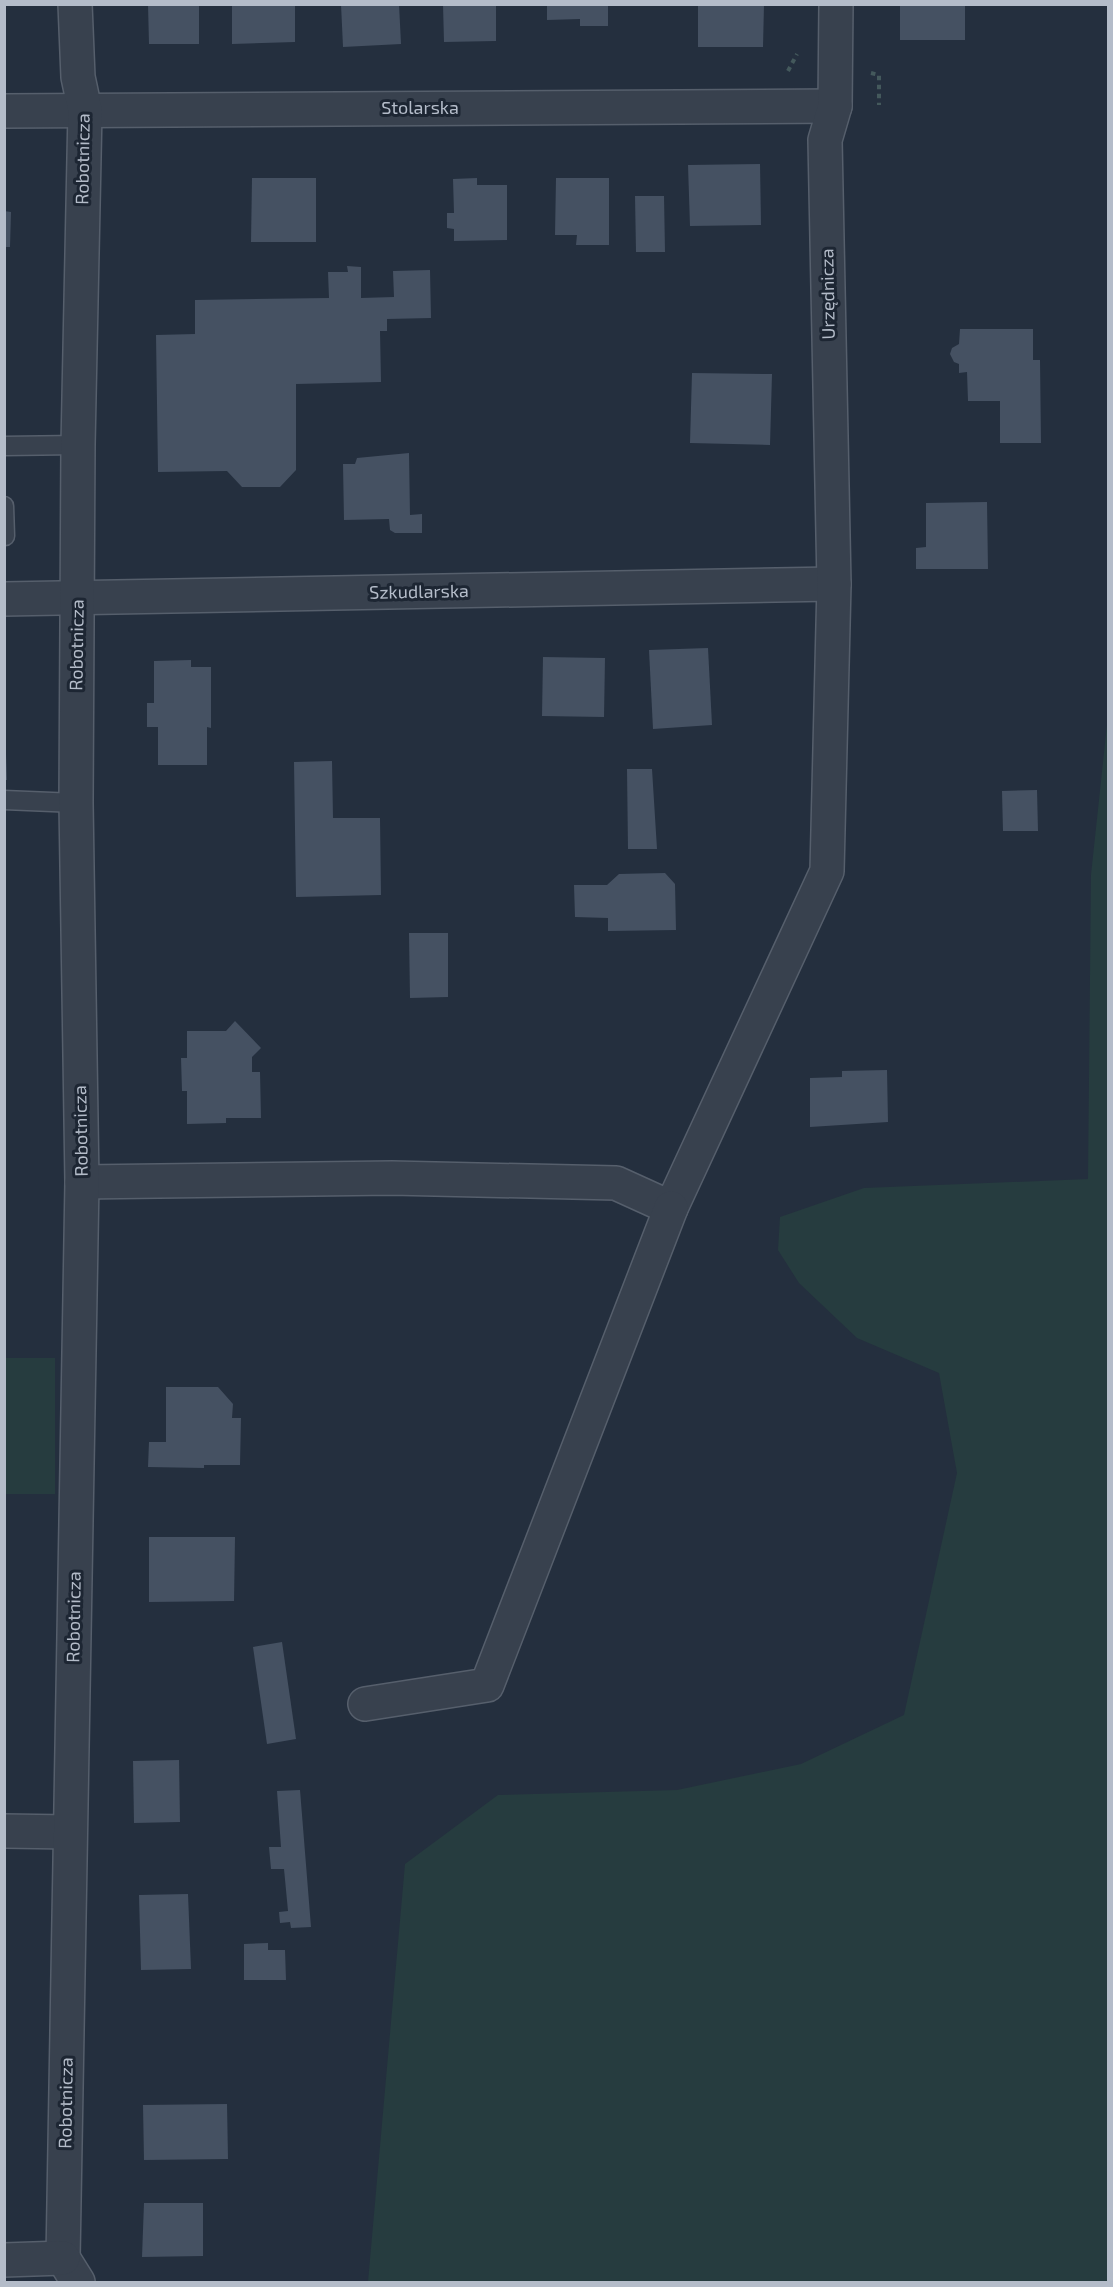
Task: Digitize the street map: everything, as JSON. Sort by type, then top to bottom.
[{"type":"street","name":"Robotnicza","points":[[71,2270],[70,1832],[82,1182],[76,803],[78,445],[85,110],[78,77],[75,4]]},
{"type":"street","name":"Urzędnicza","points":[[365,1704],[487,1685],[671,1208],[827,871],[834,584],[825,140],[835,106],[836,4]]},
{"type":"street","name":"Stolarska","points":[[4,111],[835,106]]},
{"type":"street","name":"Szkudlarska","points":[[4,599],[834,584]]},
{"type":"street","points":[[82,1182],[392,1178],[616,1183],[671,1208]]},
{"type":"street","points":[[4,1831],[70,1832]]},
{"type":"street","points":[[4,2260],[71,2270]]},
{"type":"lane","points":[[4,446],[78,445]]},
{"type":"lane","points":[[4,506],[5,536]]},
{"type":"lane","points":[[4,800],[76,803]]},
{"type":"path","points":[[787,73],[801,48]]},
{"type":"green space","points":[[1108,715],[1108,2282],[368,2282],[405,1864],[498,1795],[677,1790],[801,1764],[904,1715],[957,1473],[939,1373],[857,1338],[799,1283],[778,1250],[780,1217],[864,1188],[1088,1179],[1091,875]]},
{"type":"green space","points":[[5,1358],[55,1358],[55,1494],[5,1494]]},
{"type":"building","points":[[148,4],[199,4],[199,44],[149,44]]},
{"type":"building","points":[[232,4],[295,4],[295,42],[232,44]]},
{"type":"building","points":[[341,4],[399,4],[401,44],[343,47]]},
{"type":"building","points":[[443,4],[496,4],[496,41],[444,42]]},
{"type":"building","points":[[547,4],[608,4],[608,26],[580,26],[580,19],[547,20]]},
{"type":"building","points":[[698,4],[764,4],[763,47],[698,47]]},
{"type":"building","points":[[900,4],[965,4],[965,40],[900,40]]},
{"type":"building","points":[[760,164],[761,225],[690,226],[688,165]]},
{"type":"building","points":[[252,178],[316,178],[316,242],[251,242]]},
{"type":"building","points":[[477,178],[477,185],[507,185],[507,240],[454,241],[454,229],[447,228],[447,213],[454,213],[453,179]]},
{"type":"building","points":[[556,178],[609,178],[609,245],[576,245],[577,235],[555,235]]},
{"type":"building","points":[[635,196],[664,196],[665,252],[636,252]]},
{"type":"building","points":[[4,211],[11,212],[10,247],[4,247]]},
{"type":"building","points":[[347,266],[361,267],[361,298],[394,297],[393,271],[430,270],[431,318],[387,319],[387,331],[380,331],[381,382],[296,384],[296,470],[280,487],[242,487],[227,471],[158,472],[156,335],[195,334],[195,300],[329,298],[328,272],[348,272]]},
{"type":"building","points":[[960,329],[1033,329],[1033,360],[1040,360],[1041,443],[1000,443],[1000,401],[968,401],[967,372],[959,373],[959,364],[954,362],[950,354],[952,348],[959,344]]},
{"type":"building","points":[[692,373],[772,374],[770,445],[690,443]]},
{"type":"building","points":[[409,453],[410,515],[422,514],[422,533],[395,533],[390,530],[389,519],[344,520],[343,464],[355,464],[357,458]]},
{"type":"building","points":[[987,502],[988,569],[916,569],[916,548],[926,547],[926,503]]},
{"type":"building","points":[[708,648],[712,725],[653,729],[649,650]]},
{"type":"building","points":[[543,657],[605,658],[604,717],[542,716]]},
{"type":"building","points":[[191,660],[191,667],[211,667],[211,728],[207,727],[207,765],[158,765],[158,727],[147,727],[147,703],[154,703],[154,661]]},
{"type":"building","points":[[4,754],[6,754],[7,780],[4,780]]},
{"type":"building","points":[[332,761],[333,818],[380,818],[381,895],[296,897],[294,762]]},
{"type":"building","points":[[627,769],[652,769],[657,849],[628,849]]},
{"type":"building","points":[[1037,790],[1038,831],[1003,831],[1002,791]]},
{"type":"building","points":[[665,873],[675,884],[676,930],[608,931],[608,918],[575,917],[574,885],[607,885],[619,874]]},
{"type":"building","points":[[409,933],[448,933],[448,997],[410,998]]},
{"type":"building","points":[[235,1021],[261,1048],[252,1057],[252,1072],[260,1072],[261,1118],[226,1118],[226,1123],[187,1124],[187,1091],[182,1091],[181,1058],[187,1058],[187,1031],[226,1031]]},
{"type":"building","points":[[887,1070],[888,1122],[810,1127],[810,1078],[842,1077],[842,1071]]},
{"type":"building","points":[[166,1387],[218,1387],[233,1404],[232,1418],[241,1418],[240,1465],[204,1465],[204,1468],[148,1467],[149,1442],[166,1442]]},
{"type":"building","points":[[149,1537],[235,1537],[234,1601],[149,1602]]},
{"type":"building","points":[[282,1642],[296,1739],[267,1744],[253,1647]]},
{"type":"building","points":[[179,1760],[180,1822],[134,1823],[133,1761]]},
{"type":"building","points":[[300,1790],[311,1927],[291,1928],[290,1922],[280,1923],[279,1912],[288,1911],[284,1869],[271,1869],[269,1847],[281,1847],[277,1791]]},
{"type":"building","points":[[188,1894],[191,1969],[141,1970],[139,1895]]},
{"type":"building","points":[[268,1943],[268,1950],[285,1950],[286,1980],[244,1980],[244,1944]]},
{"type":"building","points":[[227,2104],[228,2159],[144,2160],[143,2105]]},
{"type":"building","points":[[144,2203],[203,2203],[203,2256],[142,2257]]}]
